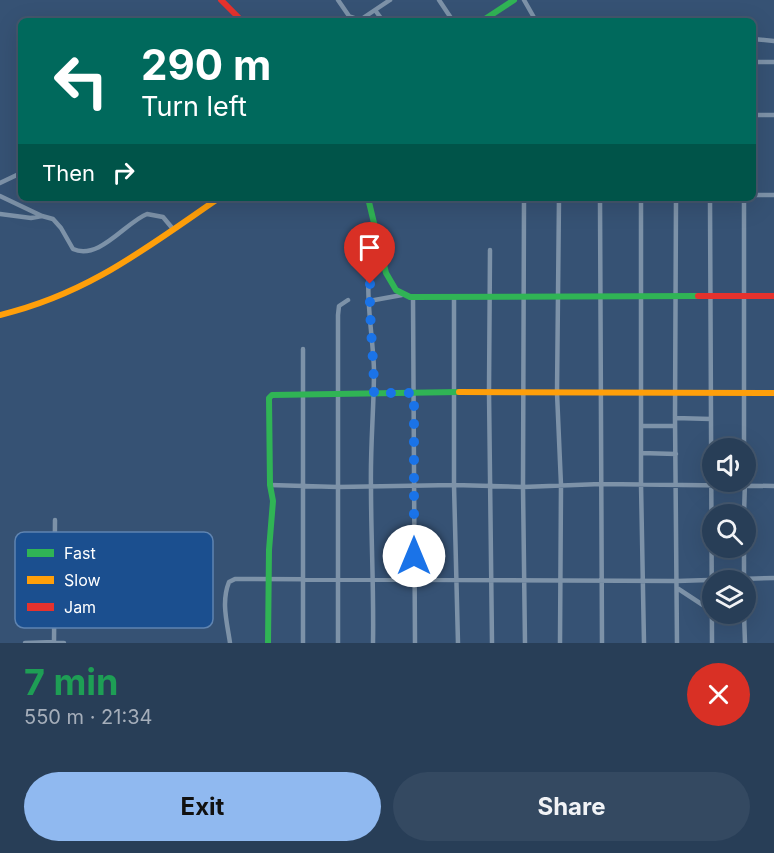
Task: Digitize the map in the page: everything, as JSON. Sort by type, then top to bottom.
[{"type":"street","points":[[221,0],[239,18]]},
{"type":"street","points":[[338,0],[353,18]]},
{"type":"street","points":[[363,18],[390,0]]},
{"type":"street","points":[[439,0],[451,18]]},
{"type":"street","points":[[487,18],[514,0]]},
{"type":"street","points":[[524,0],[534,18]]},
{"type":"street","points":[[375,10],[381,18]]},
{"type":"street","points":[[756,39],[774,41]]},
{"type":"street","points":[[756,62],[774,62]]},
{"type":"street","points":[[756,115],[774,115]]},
{"type":"street","points":[[0,183],[18,174]]},
{"type":"street","points":[[756,195],[774,195]]},
{"type":"street","points":[[0,196],[58,223],[73,249],[79,252],[110,240],[147,214],[163,217],[173,229]]},
{"type":"street","points":[[0,315],[47,303],[72,292],[113,269],[215,201]]},
{"type":"street","points":[[370,201],[390,282],[402,295]]},
{"type":"street","points":[[524,201],[525,643]]},
{"type":"street","points":[[559,201],[560,296],[557,393],[561,485],[560,643]]},
{"type":"street","points":[[600,201],[602,643]]},
{"type":"street","points":[[641,201],[641,484],[644,643]]},
{"type":"street","points":[[676,201],[677,643]]},
{"type":"street","points":[[710,201],[711,438]]},
{"type":"street","points":[[744,201],[744,438]]},
{"type":"street","points":[[0,214],[31,218],[42,216]]},
{"type":"street","points":[[373,643],[374,580],[371,487],[374,393],[369,301],[370,267],[378,238]]},
{"type":"street","points":[[490,250],[492,643]]},
{"type":"street","points":[[369,301],[402,295],[413,297],[774,296]]},
{"type":"street","points":[[413,297],[414,643]]},
{"type":"street","points":[[454,297],[454,485],[459,643]]},
{"type":"street","points":[[338,643],[339,306],[348,300]]},
{"type":"street","points":[[303,349],[303,643]]},
{"type":"street","points":[[268,643],[269,550],[273,501],[270,485],[269,398],[272,395],[489,392],[774,393]]},
{"type":"street","points":[[675,418],[711,418]]},
{"type":"street","points":[[642,426],[675,426]]},
{"type":"street","points":[[641,453],[676,454]]},
{"type":"street","points":[[270,485],[303,487],[702,485]]},
{"type":"street","points":[[756,485],[774,486]]},
{"type":"street","points":[[711,492],[711,570]]},
{"type":"street","points":[[55,520],[55,532]]},
{"type":"street","points":[[756,579],[774,578]]},
{"type":"street","points":[[230,643],[224,607],[229,582],[235,579],[702,580]]},
{"type":"street","points":[[677,588],[702,604]]},
{"type":"street","points":[[712,624],[712,643]]},
{"type":"street","points":[[744,624],[745,643]]},
{"type":"street","points":[[54,628],[54,643]]},
{"type":"street","points":[[25,643],[64,643]]},
{"type":"traffic: fast","points":[[487,18],[514,0]]},
{"type":"traffic: fast","points":[[369,201],[386,273],[396,290],[410,297],[698,296]]},
{"type":"traffic: fast","points":[[268,643],[269,550],[273,501],[270,485],[269,398],[272,395],[459,392]]},
{"type":"traffic: slow","points":[[0,315],[32,306],[89,282],[141,251],[215,201]]},
{"type":"traffic: slow","points":[[459,392],[774,393]]},
{"type":"traffic: jam","points":[[221,0],[239,18]]},
{"type":"traffic: jam","points":[[698,296],[774,296]]},
{"type":"route","points":[[370,284],[369,312],[374,393],[414,393],[414,556]]}]
